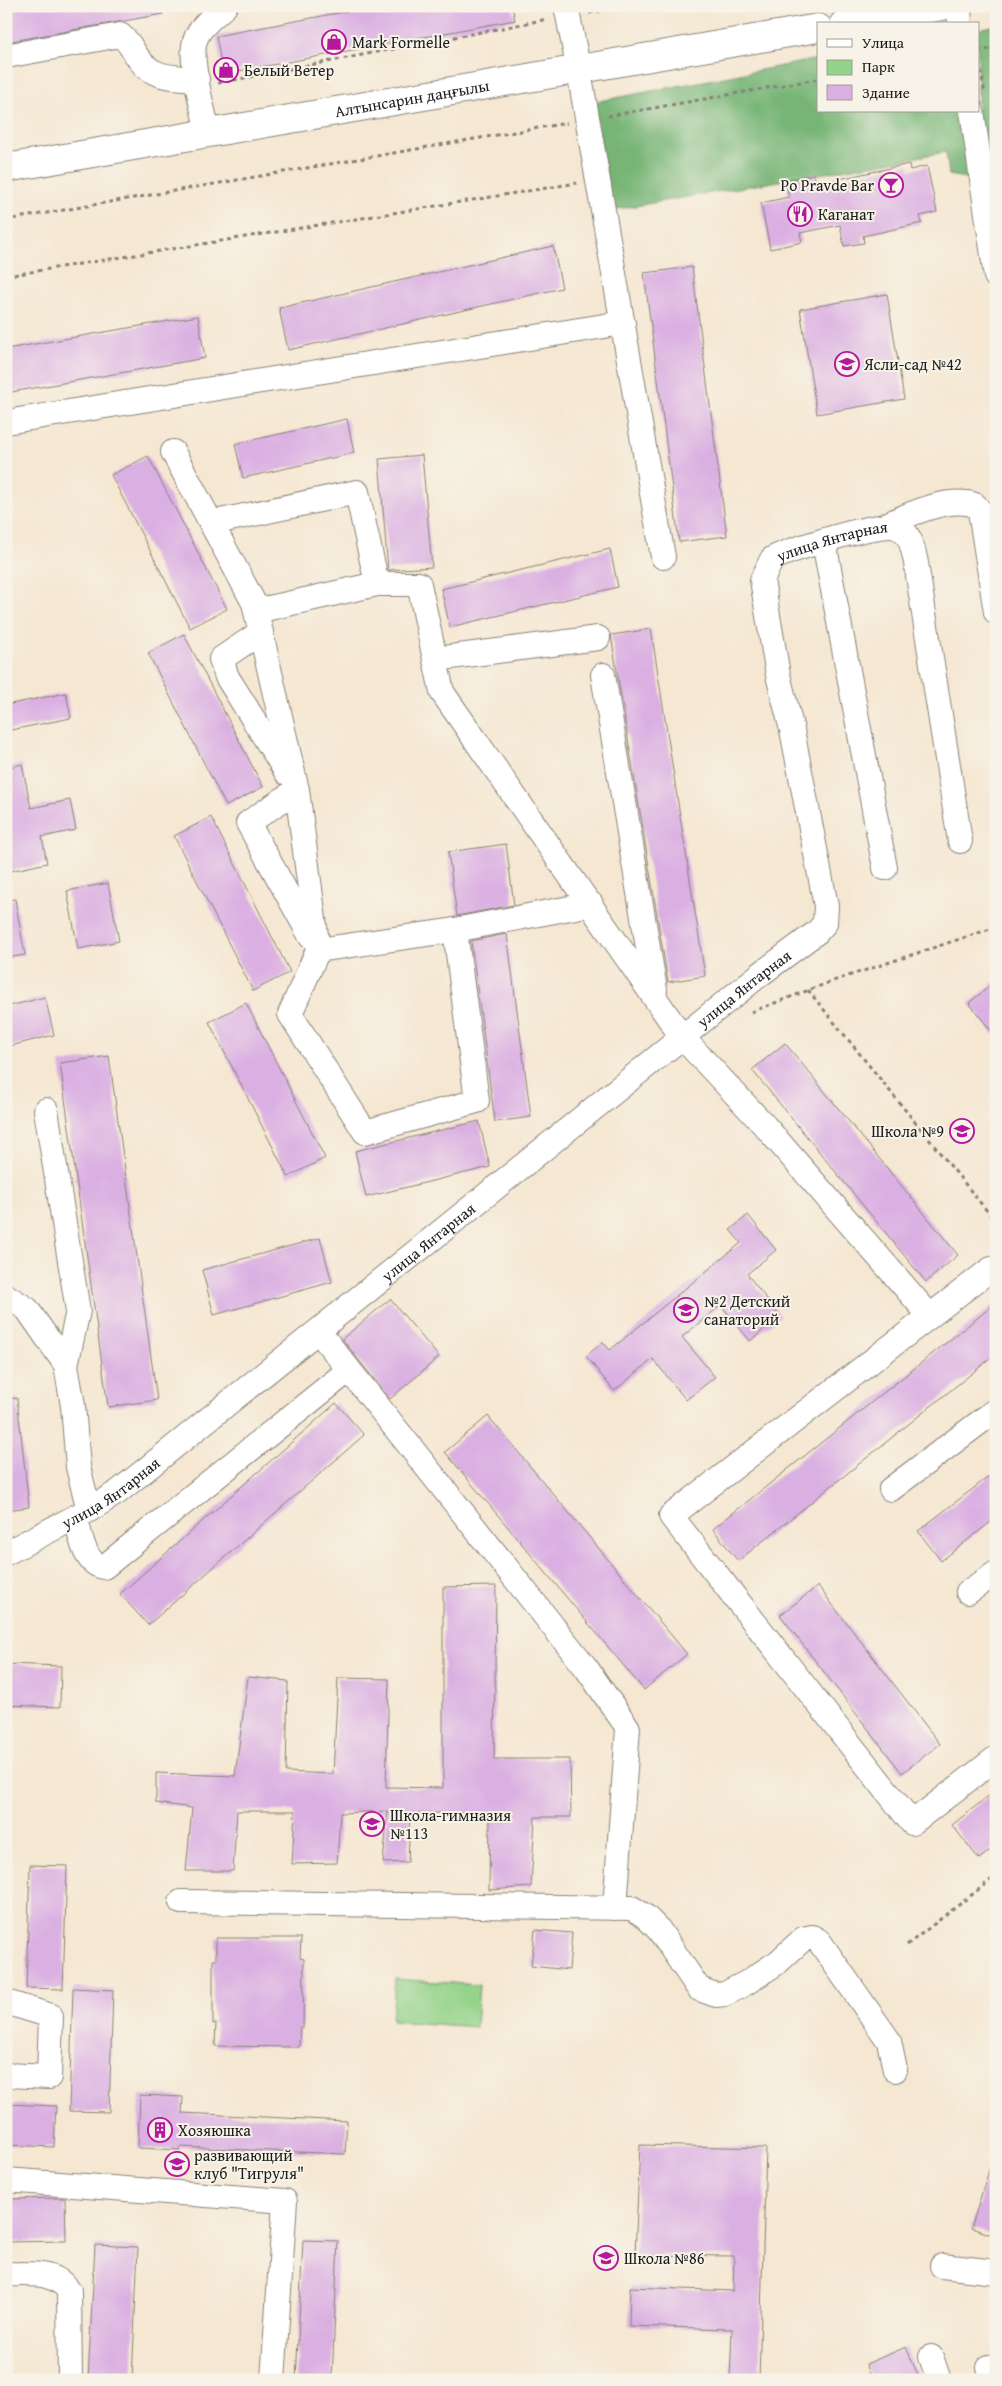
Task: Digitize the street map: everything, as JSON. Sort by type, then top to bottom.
[{"type":"main road","points":[[855,22],[942,6]]},
{"type":"main road","name":"Алтынсарин даңғылы","points":[[6,168],[208,132],[579,71],[817,28]]},
{"type":"street","points":[[208,132],[206,82],[194,44],[207,22],[225,6]]},
{"type":"street","points":[[959,6],[960,22]]},
{"type":"street","points":[[566,11],[579,71],[663,557]]},
{"type":"street","points":[[6,56],[120,35],[131,44],[139,60],[157,75],[206,82]]},
{"type":"street","points":[[972,112],[992,224],[996,276]]},
{"type":"street","points":[[6,422],[622,323]]},
{"type":"street","points":[[173,452],[254,603],[297,790],[318,950],[290,1014],[365,1132],[477,1101],[455,930]]},
{"type":"street","points":[[211,522],[357,492],[377,584]]},
{"type":"street","points":[[886,525],[908,515],[955,502],[975,505],[980,512],[996,612]]},
{"type":"street","name":"улица Янтарная","points":[[6,1553],[82,1514],[118,1492],[825,923],[826,906],[792,730],[778,676],[762,580],[772,559],[886,525],[897,527],[906,533],[912,543],[960,841]]},
{"type":"street","points":[[824,542],[885,868]]},
{"type":"street","points":[[297,790],[226,677],[220,659],[258,622],[377,584],[419,584],[442,692],[682,1037],[765,1126],[930,1316]]},
{"type":"street","points":[[435,659],[598,638]]},
{"type":"street","points":[[603,675],[656,997]]},
{"type":"street","points":[[297,790],[248,823],[318,950]]},
{"type":"street","points":[[318,950],[455,930],[591,904]]},
{"type":"street","points":[[46,1110],[78,1311],[66,1365],[74,1406],[82,1514],[88,1558],[96,1566],[104,1567],[348,1370]]},
{"type":"street","points":[[996,1275],[991,1269],[671,1516],[912,1823],[996,1758]]},
{"type":"street","points":[[6,1296],[27,1309],[66,1365]]},
{"type":"street","points":[[319,1332],[587,1669],[628,1728],[616,1908]]},
{"type":"street","points":[[891,1489],[996,1410]]},
{"type":"street","points":[[968,1592],[996,1572]]},
{"type":"street","points":[[181,1902],[632,1908],[646,1917],[659,1930],[699,1989],[716,1996],[725,1994],[746,1983],[778,1962],[803,1939],[812,1937],[819,1941],[889,2042],[894,2070]]},
{"type":"street","points":[[6,2002],[51,2016],[49,2077],[6,2075]]},
{"type":"street","points":[[6,2180],[285,2201],[273,2380]]},
{"type":"street","points":[[942,2266],[996,2272]]},
{"type":"street","points":[[6,2274],[44,2275],[56,2278],[69,2290],[70,2380]]},
{"type":"street","points":[[931,2357],[939,2380]]},
{"type":"path","points":[[206,82],[566,11],[626,6]]},
{"type":"path","points":[[980,51],[996,48]]},
{"type":"path","points":[[6,220],[817,79]]},
{"type":"path","points":[[6,276],[598,180]]},
{"type":"path","points":[[745,1014],[808,990],[996,927]]},
{"type":"path","points":[[808,990],[996,1222]]},
{"type":"path","points":[[908,1945],[996,1876]]},
{"type":"green space","points":[[996,25],[996,184],[949,175],[946,152],[612,210],[594,102],[817,59],[817,112],[980,112],[980,29]]},
{"type":"green space","points":[[395,1979],[479,1985],[476,2027],[392,2021]]},
{"type":"building","points":[[6,6],[162,6],[163,14],[6,42]]},
{"type":"building","points":[[375,6],[512,6],[515,20],[223,74],[216,36]]},
{"type":"building","points":[[909,164],[910,170],[927,166],[937,212],[920,216],[922,223],[863,236],[864,243],[844,246],[840,225],[800,233],[802,242],[770,249],[761,203],[789,197],[785,180],[814,174],[816,184]]},
{"type":"building","points":[[553,246],[562,288],[288,350],[279,308]]},
{"type":"building","points":[[692,267],[727,536],[679,542],[644,273]]},
{"type":"building","points":[[887,294],[904,399],[817,414],[800,309]]},
{"type":"building","points":[[198,316],[205,358],[6,393],[6,349]]},
{"type":"building","points":[[347,419],[354,453],[243,478],[235,444]]},
{"type":"building","points":[[422,455],[432,567],[388,570],[379,459]]},
{"type":"building","points":[[148,456],[227,609],[190,628],[111,475]]},
{"type":"building","points":[[610,549],[618,587],[450,627],[441,589]]},
{"type":"building","points":[[651,629],[705,976],[668,982],[611,635]]},
{"type":"building","points":[[184,634],[263,787],[226,806],[148,653]]},
{"type":"building","points":[[66,693],[71,718],[6,731],[6,705]]},
{"type":"building","points":[[22,764],[31,808],[70,800],[76,830],[42,837],[47,863],[6,872],[6,768]]},
{"type":"building","points":[[211,817],[290,972],[253,991],[174,836]]},
{"type":"building","points":[[506,844],[514,905],[457,916],[448,852]]},
{"type":"building","points":[[108,883],[119,941],[78,949],[67,891]]},
{"type":"building","points":[[15,899],[25,955],[6,958],[6,900]]},
{"type":"building","points":[[507,934],[531,1117],[495,1122],[471,941]]},
{"type":"building","points":[[996,981],[996,1037],[969,1003]]},
{"type":"building","points":[[45,997],[54,1035],[6,1047],[6,1007]]},
{"type":"building","points":[[246,1003],[325,1158],[288,1177],[209,1022]]},
{"type":"building","points":[[785,1043],[958,1255],[926,1282],[752,1070]]},
{"type":"building","points":[[109,1056],[157,1400],[108,1407],[60,1063]]},
{"type":"building","points":[[479,1121],[490,1167],[366,1197],[355,1151]]},
{"type":"building","name":"№2 Детский санаторий","points":[[748,1215],[776,1250],[747,1274],[780,1316],[750,1341],[721,1305],[682,1337],[715,1377],[686,1400],[653,1359],[614,1391],[586,1356],[603,1342],[610,1350],[741,1243],[730,1230]]},
{"type":"building","points":[[320,1238],[332,1282],[214,1315],[202,1270]]},
{"type":"building","points":[[390,1299],[439,1357],[390,1399],[342,1339]]},
{"type":"building","points":[[996,1303],[996,1354],[738,1561],[713,1529]]},
{"type":"building","points":[[17,1398],[29,1507],[6,1510],[6,1399]]},
{"type":"building","points":[[336,1403],[364,1435],[148,1625],[120,1594]]},
{"type":"building","points":[[488,1416],[687,1654],[644,1690],[445,1452]]},
{"type":"building","points":[[996,1471],[996,1518],[941,1561],[918,1531]]},
{"type":"building","points":[[496,1586],[494,1759],[570,1759],[571,1817],[535,1817],[531,1887],[489,1890],[490,1813],[410,1813],[408,1862],[383,1863],[388,1811],[340,1813],[337,1863],[292,1864],[295,1811],[237,1811],[233,1871],[186,1871],[192,1808],[156,1803],[156,1773],[235,1776],[248,1677],[288,1681],[286,1772],[333,1774],[338,1678],[389,1679],[386,1787],[443,1788],[443,1587]]},
{"type":"building","points":[[818,1586],[940,1744],[902,1773],[780,1615]]},
{"type":"building","points":[[6,1664],[61,1666],[60,1707],[6,1705]]},
{"type":"building","points":[[996,1790],[996,1846],[979,1859],[952,1825]]},
{"type":"building","points":[[30,1865],[67,1866],[63,1989],[26,1988]]},
{"type":"building","points":[[535,1930],[572,1933],[569,1970],[531,1966]]},
{"type":"building","points":[[216,1938],[301,1938],[300,1958],[304,1959],[303,2027],[300,2027],[299,2047],[215,2046],[216,2023],[213,2024],[213,1960],[216,1960]]},
{"type":"building","points":[[73,1988],[113,1990],[109,2112],[69,2111]]},
{"type":"building","points":[[140,2095],[183,2097],[182,2113],[347,2121],[345,2154],[180,2147],[180,2150],[138,2148]]},
{"type":"building","points":[[6,2104],[56,2106],[54,2147],[6,2145]]},
{"type":"building","points":[[640,2145],[766,2148],[759,2380],[730,2380],[732,2329],[629,2326],[630,2287],[733,2291],[734,2256],[635,2255]]},
{"type":"building","points":[[992,2161],[996,2162],[996,2236],[971,2228]]},
{"type":"building","points":[[65,2198],[66,2241],[6,2242],[6,2199]]},
{"type":"building","points":[[303,2240],[338,2241],[332,2380],[296,2380]]},
{"type":"building","points":[[95,2245],[138,2247],[132,2380],[88,2380]]},
{"type":"building","points":[[906,2347],[920,2380],[873,2380],[866,2364]]},
{"type":"place","name":"Mark Formelle","points":[[334,42]]},
{"type":"place","name":"Белый Ветер","points":[[226,70]]},
{"type":"place","name":"Po Pravde Bar","points":[[891,185]]},
{"type":"place","name":"Каганат","points":[[800,214]]},
{"type":"place","name":"Ясли-сад №42","points":[[847,364]]},
{"type":"place","name":"Школа №9","points":[[962,1131]]},
{"type":"place","name":"№2 Детский санаторий","points":[[686,1310]]},
{"type":"place","name":"Школа-гимназия №113","points":[[372,1824]]},
{"type":"place","name":"Хозяюшка","points":[[160,2130]]},
{"type":"place","name":"развивающий клуб \"Тигруля\"","points":[[177,2164]]},
{"type":"place","name":"Школа №86","points":[[606,2258]]}]
